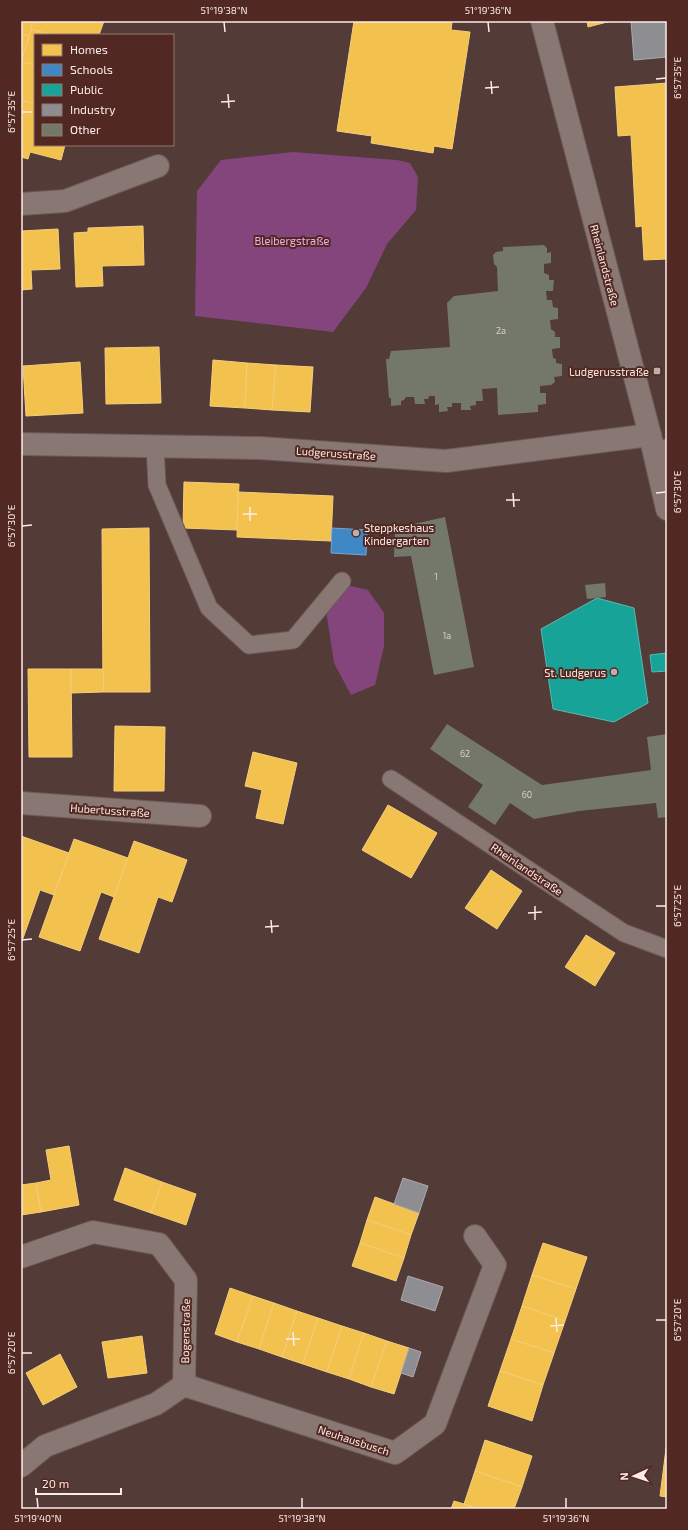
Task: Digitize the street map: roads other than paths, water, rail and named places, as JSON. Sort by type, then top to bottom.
[{"type":"street","name":"Rheinlandstraße","points":[[542,21],[656,444],[667,509]]},
{"type":"street","points":[[21,204],[65,201],[158,166]]},
{"type":"street","name":"Ludgerusstraße","points":[[21,444],[260,448],[446,460],[656,444]]},
{"type":"street","name":"Hubertusstraße","points":[[21,803],[200,816]]},
{"type":"street","name":"Bogenstraße","points":[[21,1257],[93,1232],[158,1244],[186,1280],[184,1385]]},
{"type":"street","name":"Neuhausbusch","points":[[184,1385],[395,1453],[435,1424],[495,1265],[475,1236]]},
{"type":"street","points":[[21,1466],[45,1446],[156,1404],[184,1385]]},
{"type":"lane","points":[[155,446],[157,485],[209,608],[249,645],[293,640],[342,581]]},
{"type":"lane","name":"Rheinlandstraße","points":[[391,779],[624,933],[667,948]]},
{"type":"place","name":"Ludgerusstraße","points":[[657,371]]},
{"type":"place","name":"Steppkeshaus Kindergarten","points":[[356,533]]},
{"type":"place","name":"St. Ludgerus","points":[[614,672]]},
{"type":"park label","name":"Bleibergstraße","points":[[292,240]]}]
